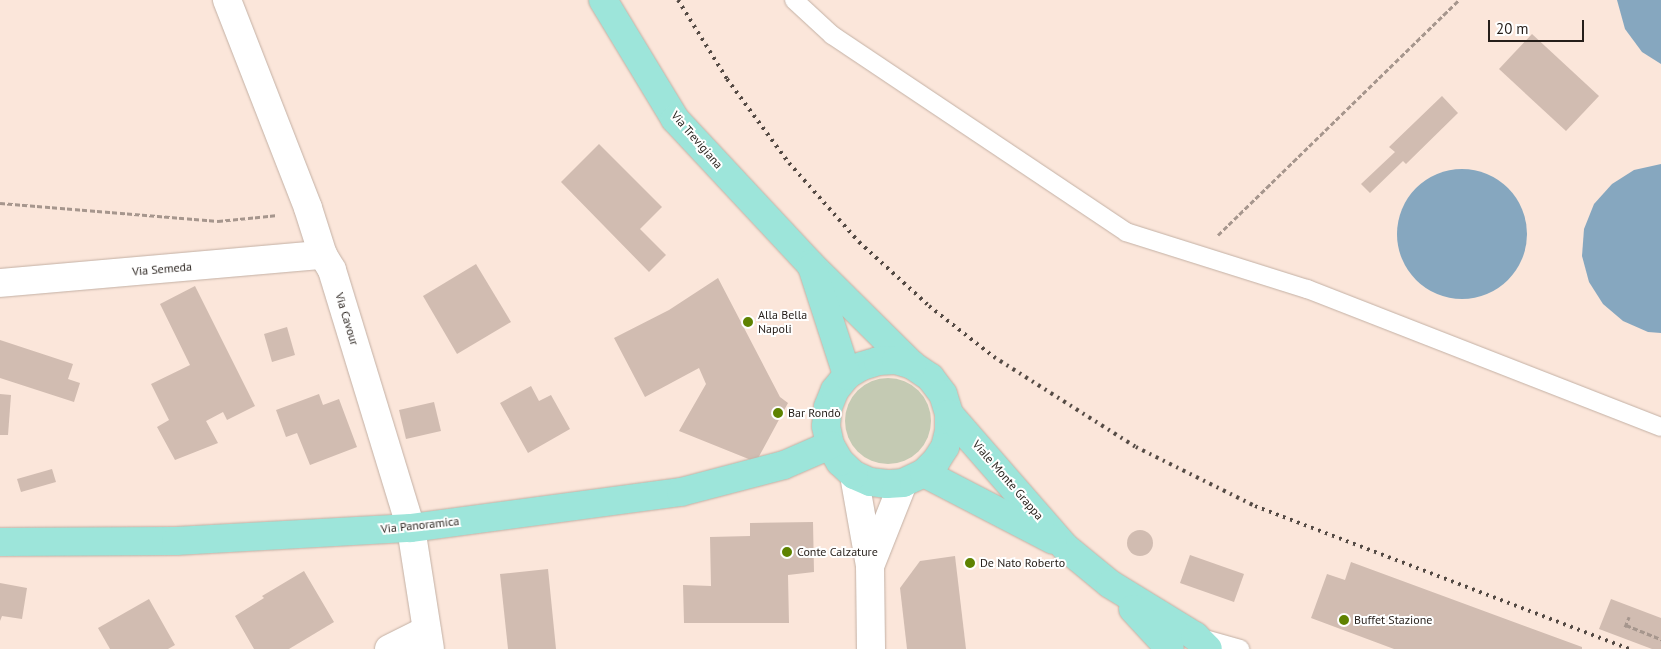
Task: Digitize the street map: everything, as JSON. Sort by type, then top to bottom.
[{"type":"main road","name":"Via Trevigiana","points":[[603,0],[676,119],[810,264],[912,365],[930,377],[944,394],[949,414],[949,431],[945,447],[936,462],[914,478],[878,483],[854,475],[840,462],[830,445],[826,426],[828,407],[835,390],[847,375],[862,366],[878,361],[896,360],[912,365]]},
{"type":"main road","name":"Via Trevigiana","points":[[810,264],[847,375]]},
{"type":"main road","name":"Viale Monte Grappa","points":[[949,414],[1065,547],[1110,584],[1201,643]]},
{"type":"main road","name":"Via Panoramica","points":[[0,542],[176,541],[411,528],[680,492],[784,465],[830,445]]},
{"type":"main road","name":"Viale Monte Grappa","points":[[914,478],[1065,547]]},
{"type":"main road","name":"Viale Monte Grappa","points":[[1110,584],[1170,649]]},
{"type":"street","name":"Via Cavour","points":[[227,0],[308,208],[324,255],[332,270],[411,528],[429,640]]},
{"type":"street","name":"Via Semeda","points":[[0,283],[324,255]]},
{"type":"street","name":"Via Trevigiana","points":[[854,475],[870,566],[871,649]]},
{"type":"street","name":"Via Trevigiana","points":[[870,566],[914,478]]},
{"type":"street","points":[[389,649],[429,640]]},
{"type":"lane","points":[[794,0],[832,35],[1126,232],[1307,289],[1661,428]]},
{"type":"lane","points":[[1201,643],[1240,649]]},
{"type":"path","points":[[1198,255],[1459,0]]},
{"type":"path","points":[[0,203],[218,221],[289,213],[308,208]]},
{"type":"path","points":[[1629,617],[1626,626],[1661,639]]},
{"type":"green space","points":[[888,378],[904,382],[918,391],[927,405],[931,421],[927,437],[918,451],[904,460],[888,464],[872,460],[858,451],[849,437],[845,421],[849,405],[858,391],[872,382]]},
{"type":"water","points":[[1617,0],[1661,0],[1661,64],[1642,52],[1625,29]]},
{"type":"water","points":[[1661,164],[1661,333],[1648,332],[1623,321],[1603,304],[1589,282],[1582,256],[1584,229],[1594,204],[1612,184],[1634,170]]},
{"type":"water","points":[[1462,169],[1475,170],[1487,174],[1508,188],[1522,209],[1526,221],[1526,247],[1522,259],[1508,280],[1487,294],[1475,298],[1462,299],[1449,298],[1437,294],[1416,280],[1402,259],[1398,247],[1397,234],[1398,221],[1402,209],[1416,188],[1437,174],[1449,170]]},
{"type":"building","points":[[1532,34],[1599,96],[1566,131],[1499,69]]},
{"type":"building","points":[[1442,96],[1458,113],[1406,164],[1403,161],[1370,193],[1361,184],[1395,152],[1389,147]]},
{"type":"building","points":[[599,144],[662,207],[640,229],[666,255],[649,272],[561,182]]},
{"type":"building","points":[[476,264],[511,322],[457,354],[423,296]]},
{"type":"building","points":[[718,278],[780,397],[788,403],[756,462],[679,431],[706,384],[699,368],[645,397],[614,338],[669,310]]},
{"type":"building","points":[[195,286],[255,406],[227,420],[223,412],[206,421],[218,443],[175,460],[157,427],[169,420],[151,384],[190,365],[160,304]]},
{"type":"building","points":[[287,327],[295,355],[272,362],[264,334]]},
{"type":"building","points":[[0,340],[73,364],[68,379],[80,383],[74,402],[0,378]]},
{"type":"building","points":[[531,386],[539,401],[551,395],[570,429],[528,453],[500,403]]},
{"type":"building","points":[[0,394],[11,395],[8,435],[0,435]]},
{"type":"building","points":[[319,394],[323,405],[339,399],[357,447],[310,465],[297,433],[286,437],[276,410]]},
{"type":"building","points":[[434,402],[441,431],[406,439],[399,410]]},
{"type":"building","points":[[52,469],[56,482],[21,492],[17,479]]},
{"type":"building","points":[[813,522],[814,572],[788,575],[789,623],[684,623],[683,585],[711,586],[710,537],[750,536],[750,523]]},
{"type":"building","points":[[1140,530],[1149,534],[1153,543],[1149,552],[1140,556],[1131,552],[1127,543],[1131,534]]},
{"type":"building","points":[[1190,555],[1244,574],[1234,602],[1180,583]]},
{"type":"building","points":[[955,556],[966,649],[907,649],[900,588],[920,561]]},
{"type":"building","points":[[1351,562],[1582,647],[1582,649],[1394,649],[1311,618],[1327,574],[1345,580]]},
{"type":"building","points":[[548,569],[556,649],[508,649],[500,574]]},
{"type":"building","points":[[304,571],[334,622],[289,649],[254,649],[235,616],[264,598],[262,596]]},
{"type":"building","points":[[0,583],[27,588],[22,619],[2,616],[0,621]]},
{"type":"building","points":[[149,599],[175,645],[168,649],[110,649],[98,628]]},
{"type":"building","points":[[1611,599],[1661,618],[1661,649],[1652,649],[1599,629]]},
{"type":"railway","points":[[678,0],[727,79],[789,163],[859,242],[929,306],[994,357],[1136,447],[1255,506],[1630,649]]},
{"type":"place","name":"Alla Bella Napoli","points":[[748,322]]},
{"type":"place","name":"Bar Rondò","points":[[778,413]]},
{"type":"place","name":"Conte Calzature","points":[[787,552]]},
{"type":"place","name":"De Nato Roberto","points":[[970,563]]},
{"type":"place","name":"Buffet Stazione","points":[[1344,620]]}]
